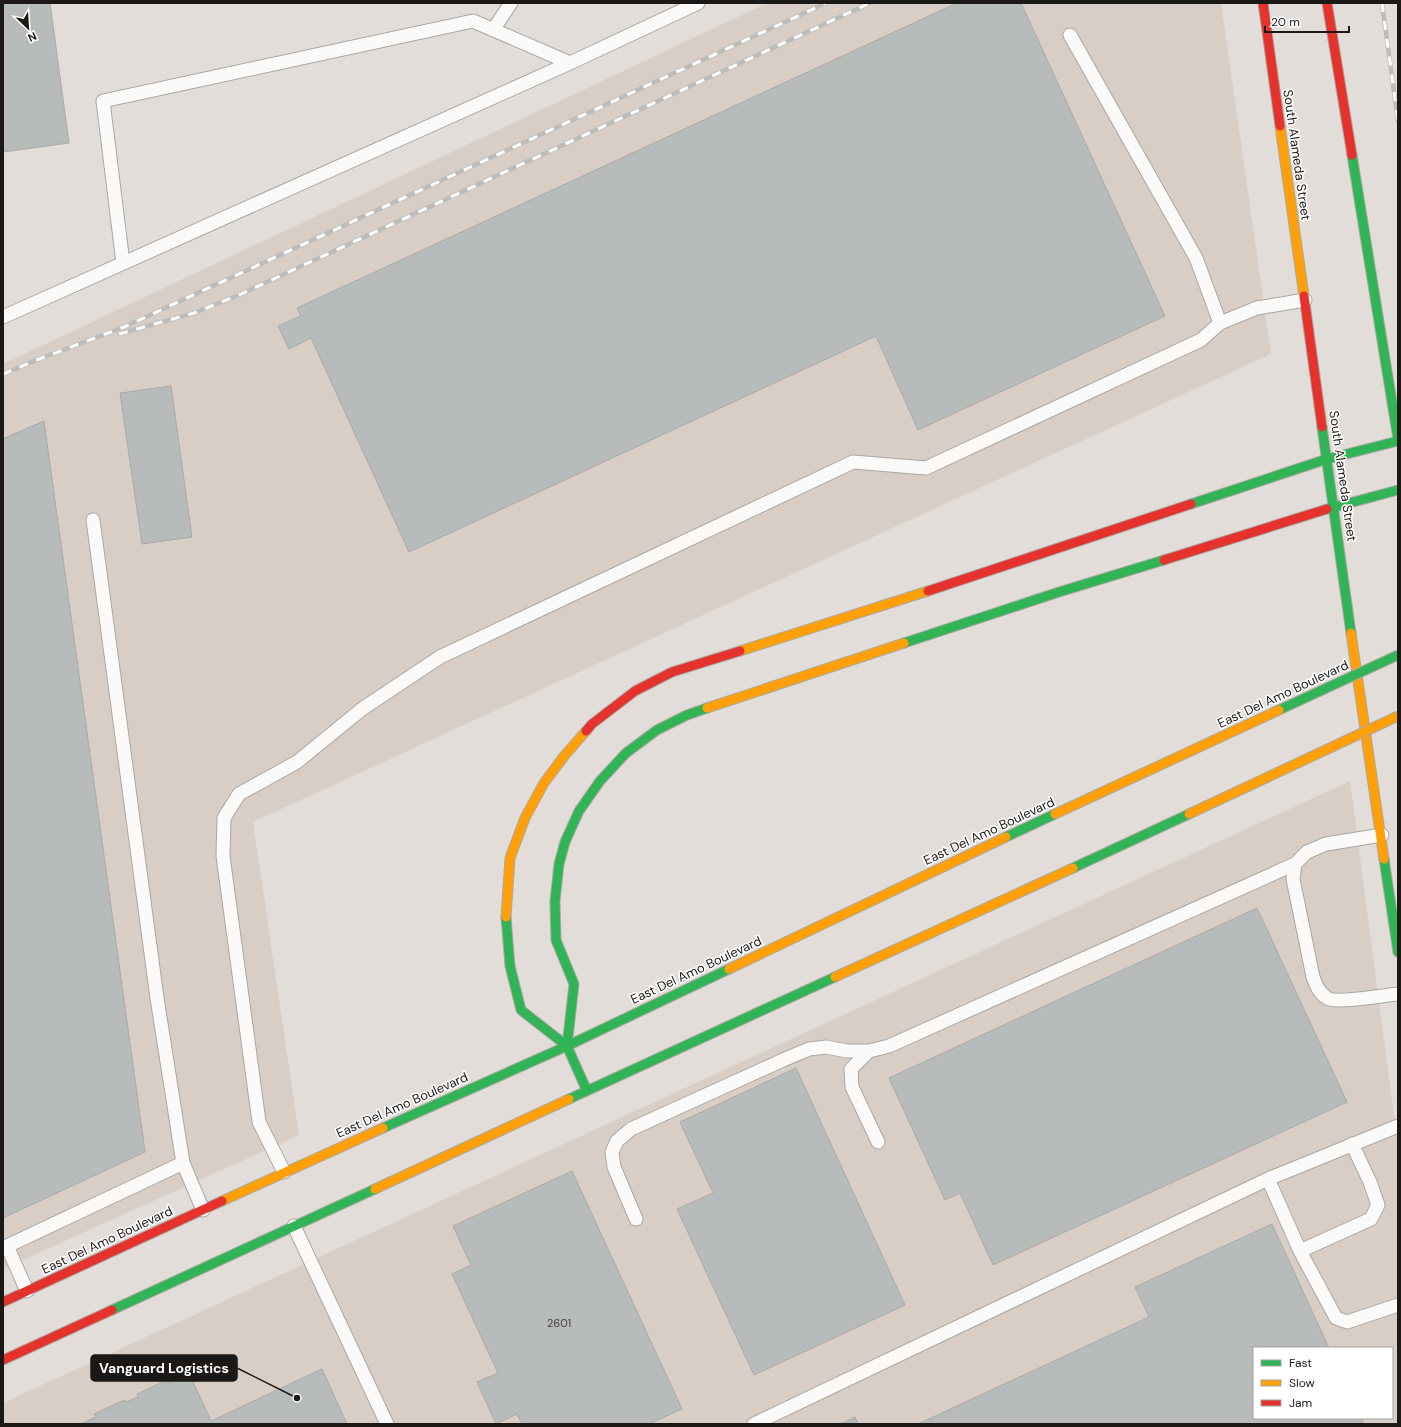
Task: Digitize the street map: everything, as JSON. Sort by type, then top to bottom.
[{"type":"main road","name":"South Alameda Street","points":[[1263,3],[1333,508],[1398,952]]},
{"type":"main road","points":[[587,1091],[567,1046],[521,1010],[510,966],[506,919],[510,858],[525,818],[544,783],[565,755],[592,724],[635,691],[672,672],[863,612],[1327,459],[1398,440],[1327,3]]},
{"type":"main road","points":[[567,1046],[574,984],[556,940],[555,901],[560,864],[565,842],[580,811],[600,781],[626,753],[657,730],[687,715],[1059,592],[1333,508],[1398,490]]},
{"type":"main road","name":"East Del Amo Boulevard","points":[[3,1302],[284,1172],[567,1046],[1055,814],[1398,655]]},
{"type":"main road","points":[[3,1360],[1189,814],[1398,716]]},
{"type":"lane","points":[[493,30],[511,3]]},
{"type":"lane","points":[[3,317],[570,63],[698,3]]},
{"type":"lane","points":[[123,263],[104,101],[474,21],[570,63]]},
{"type":"lane","points":[[1070,36],[1196,258],[1220,323]]},
{"type":"lane","points":[[284,1172],[259,1122],[223,856],[224,818],[239,794],[297,762],[362,709],[440,657],[853,462],[926,468],[1201,340],[1220,323],[1257,308],[1305,300]]},
{"type":"lane","points":[[93,520],[157,998],[183,1163],[203,1210]]},
{"type":"lane","points":[[636,1219],[614,1168],[612,1152],[617,1140],[631,1129],[808,1049],[826,1047],[846,1051],[868,1051],[889,1046],[1296,864],[1307,852],[1326,844],[1382,835]]},
{"type":"lane","points":[[1296,864],[1293,879],[1313,978],[1320,992],[1328,999],[1338,1000],[1398,994]]},
{"type":"lane","points":[[868,1051],[851,1069],[852,1087],[878,1142]]},
{"type":"lane","points":[[754,1424],[1268,1179],[1398,1126]]},
{"type":"lane","points":[[1300,1251],[1371,1219],[1378,1205],[1370,1182],[1352,1144]]},
{"type":"lane","points":[[27,1291],[5,1247],[183,1163]]},
{"type":"lane","points":[[1268,1179],[1300,1251],[1336,1318],[1347,1322],[1398,1305]]},
{"type":"lane","points":[[294,1226],[387,1424]]},
{"type":"shaded area","points":[[767,3],[1221,3],[1271,354],[253,822],[299,1135],[3,1269],[3,364]]},
{"type":"shaded area","points":[[1350,781],[1398,1146],[1398,1424],[3,1424],[3,1403]]},
{"type":"building","points":[[3,3],[50,3],[69,143],[3,152]]},
{"type":"building","points":[[957,3],[1021,3],[1165,316],[918,430],[876,336],[409,552],[311,338],[289,349],[278,326],[301,316],[297,308]]},
{"type":"building","points":[[171,386],[192,537],[142,544],[120,393]]},
{"type":"building","points":[[44,421],[145,1152],[3,1218],[3,439]]},
{"type":"building","points":[[1257,908],[1347,1102],[993,1265],[960,1193],[945,1200],[889,1078]]},
{"type":"building","points":[[796,1068],[905,1305],[754,1375],[677,1209],[713,1193],[680,1122]]},
{"type":"building","points":[[572,1171],[682,1409],[649,1424],[522,1424],[517,1414],[496,1424],[477,1382],[498,1373],[452,1274],[471,1265],[453,1226]]},
{"type":"building","points":[[1272,1224],[1329,1347],[1253,1347],[1253,1419],[1362,1419],[1364,1424],[918,1424],[1149,1317],[1135,1287]]},
{"type":"building","points":[[322,1369],[347,1424],[80,1424],[96,1417],[94,1414],[124,1400],[126,1402],[138,1397],[137,1394],[167,1380],[169,1383],[189,1373],[211,1421]]},
{"type":"building","points":[[855,1417],[858,1424],[840,1424]]},
{"type":"railway","points":[[3,374],[124,327],[826,3]]},
{"type":"railway","points":[[119,334],[194,313],[239,295],[870,3]]},
{"type":"railway","points":[[1382,3],[1398,121]]},
{"type":"traffic: fast","points":[[1352,155],[1398,439]]},
{"type":"traffic: fast","points":[[1322,427],[1351,633]]},
{"type":"traffic: fast","points":[[1191,504],[1327,459],[1398,441]]},
{"type":"traffic: fast","points":[[1327,509],[1398,490]]},
{"type":"traffic: fast","points":[[904,643],[1059,592],[1164,560]]},
{"type":"traffic: fast","points":[[1279,710],[1398,655]]},
{"type":"traffic: fast","points":[[567,1046],[574,984],[556,940],[555,901],[559,864],[565,842],[579,811],[600,781],[626,753],[657,730],[687,715],[707,708]]},
{"type":"traffic: fast","points":[[1006,837],[1055,814]]},
{"type":"traffic: fast","points":[[1073,868],[1189,814]]},
{"type":"traffic: fast","points":[[1384,859],[1398,952]]},
{"type":"traffic: fast","points":[[506,917],[510,966],[521,1010],[567,1046],[587,1091]]},
{"type":"traffic: fast","points":[[383,1128],[567,1046],[729,969]]},
{"type":"traffic: fast","points":[[569,1099],[835,977]]},
{"type":"traffic: fast","points":[[112,1310],[375,1189]]},
{"type":"traffic: slow","points":[[1280,126],[1304,296]]},
{"type":"traffic: slow","points":[[740,651],[928,591]]},
{"type":"traffic: slow","points":[[1351,633],[1384,859]]},
{"type":"traffic: slow","points":[[707,708],[904,643]]},
{"type":"traffic: slow","points":[[1055,814],[1279,710]]},
{"type":"traffic: slow","points":[[1189,814],[1398,716]]},
{"type":"traffic: slow","points":[[506,917],[510,858],[525,818],[544,783],[565,755],[586,731]]},
{"type":"traffic: slow","points":[[729,969],[1006,837]]},
{"type":"traffic: slow","points":[[835,977],[1073,868]]},
{"type":"traffic: slow","points":[[375,1189],[569,1099]]},
{"type":"traffic: slow","points":[[222,1201],[383,1128]]},
{"type":"traffic: jam","points":[[1263,3],[1280,126]]},
{"type":"traffic: jam","points":[[1327,3],[1352,155]]},
{"type":"traffic: jam","points":[[1304,296],[1322,427]]},
{"type":"traffic: jam","points":[[928,591],[1191,504]]},
{"type":"traffic: jam","points":[[1164,560],[1327,509]]},
{"type":"traffic: jam","points":[[586,731],[592,724],[635,691],[672,672],[740,651]]},
{"type":"traffic: jam","points":[[3,1302],[222,1201]]},
{"type":"traffic: jam","points":[[3,1360],[112,1310]]},
{"type":"place","name":"Vanguard Logistics","points":[[297,1398]]}]
